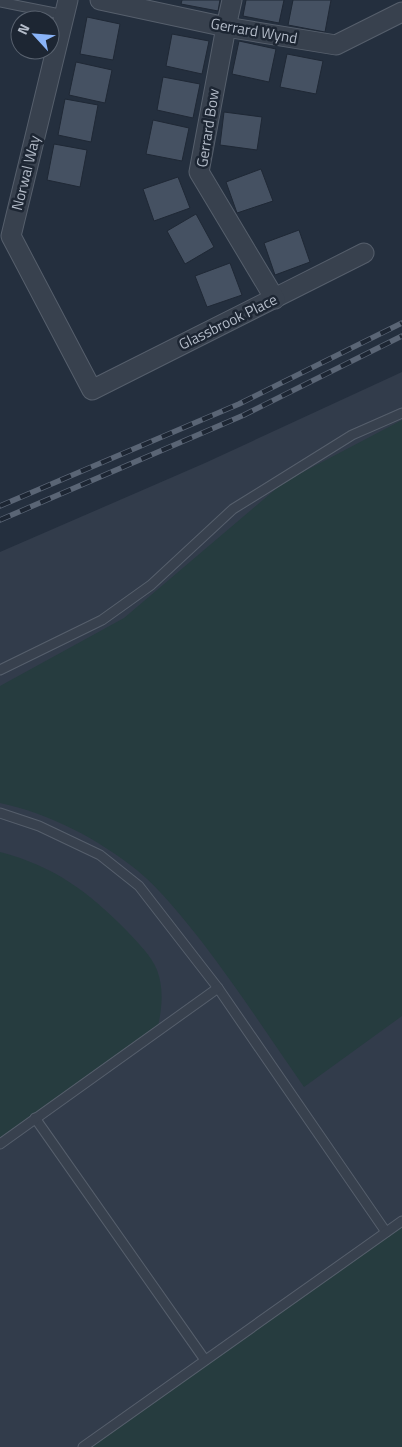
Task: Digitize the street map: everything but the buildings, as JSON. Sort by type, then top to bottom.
[{"type":"street","name":"Gerrard Wynd","points":[[100,0],[226,27],[336,45],[402,12]]},
{"type":"street","name":"Gerrard Bow","points":[[232,0],[199,172],[275,299]]},
{"type":"street","name":"Norwal Way","points":[[66,8],[11,236],[92,390]]},
{"type":"street","name":"Glassbrook Place","points":[[92,390],[364,253]]},
{"type":"lane","points":[[0,2],[66,8]]},
{"type":"lane","points":[[0,670],[102,620],[151,585],[233,509],[352,435],[402,413]]},
{"type":"lane","points":[[0,813],[39,826],[100,855],[139,886],[218,988],[386,1232]]},
{"type":"lane","points":[[0,1144],[218,988]]},
{"type":"lane","points":[[35,1118],[205,1360]]},
{"type":"lane","points":[[83,1447],[402,1221]]},
{"type":"shaded area","points":[[402,372],[402,1447],[0,1447],[0,552],[205,463]]},
{"type":"green space","points":[[402,420],[402,1016],[304,1087],[202,942],[172,905],[147,879],[107,848],[73,829],[37,814],[0,803],[0,686],[124,618],[284,482]]},
{"type":"green space","points":[[0,852],[54,873],[70,882],[99,904],[127,931],[151,959],[161,984],[162,998],[158,1026],[0,1138]]},
{"type":"green space","points":[[402,1226],[402,1447],[92,1447]]},
{"type":"railway","points":[[0,506],[239,404],[402,323]]},
{"type":"railway","points":[[0,520],[244,415],[402,336]]}]
